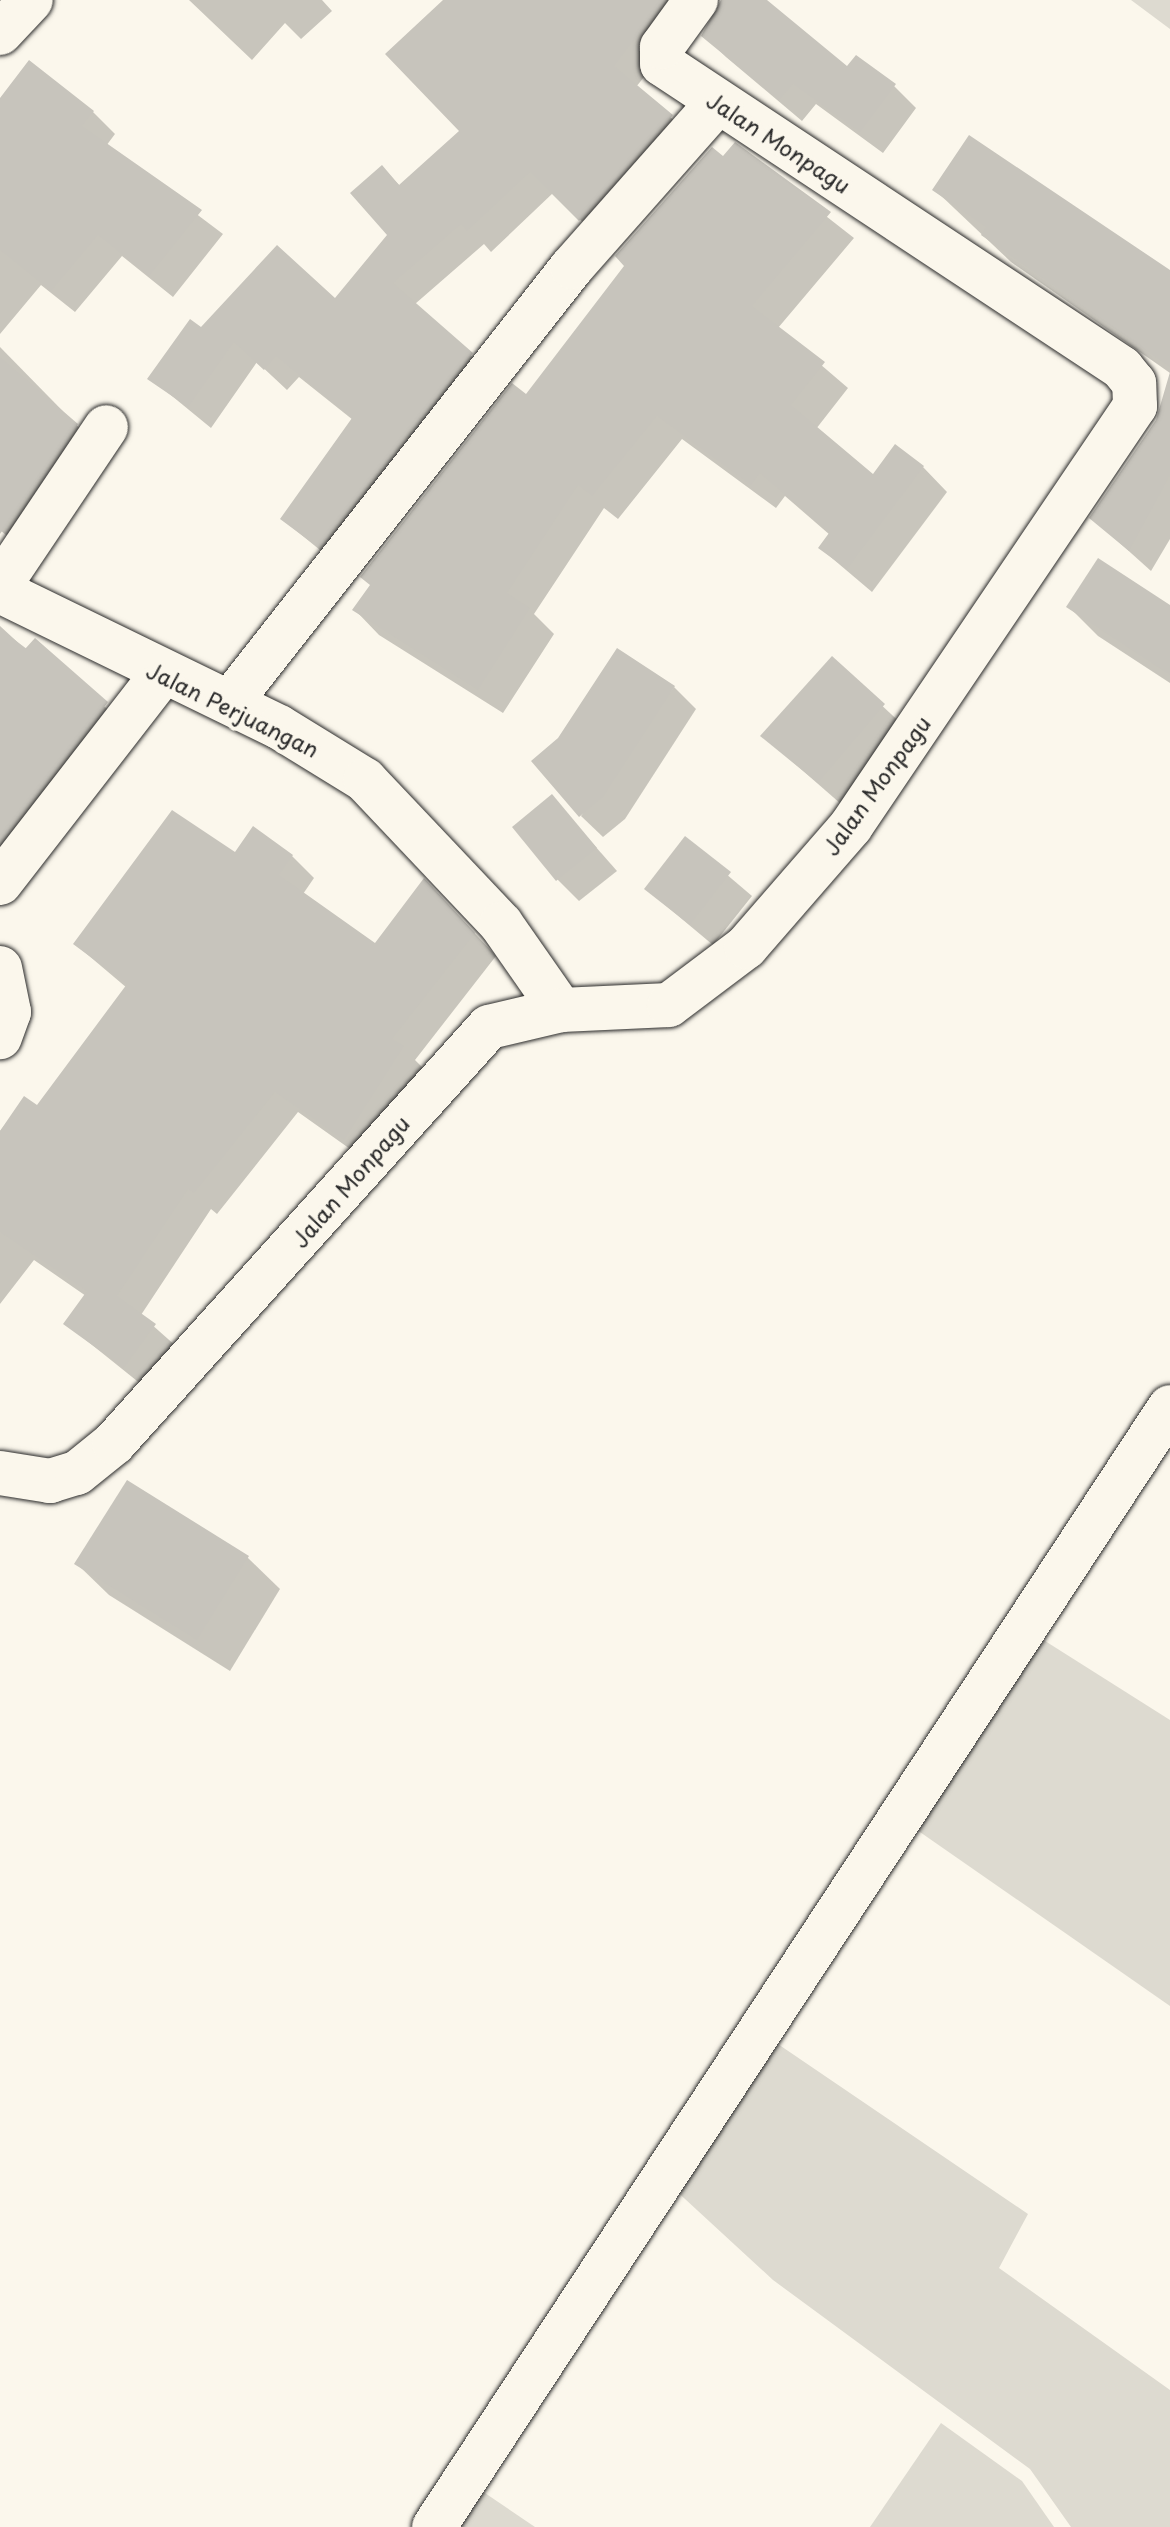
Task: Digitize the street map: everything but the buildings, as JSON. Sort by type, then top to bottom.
[{"type":"street","points":[[0,33],[31,0]]},
{"type":"street","name":"Jalan Monpagu","points":[[0,1473],[50,1481],[77,1473],[114,1443],[473,1042],[511,1017],[561,1010],[669,1005],[746,947],[851,826],[1135,406],[1134,383],[1122,368],[662,64],[662,47],[696,0]]},
{"type":"street","points":[[230,702],[572,267],[718,102]]},
{"type":"street","points":[[0,585],[106,427]]},
{"type":"street","name":"Jalan Perjuangan","points":[[0,591],[163,673],[230,702],[326,754],[405,816],[501,924],[561,1010]]},
{"type":"street","points":[[0,883],[163,673]]},
{"type":"street","points":[[0,968],[9,1012],[0,1037]]},
{"type":"street","points":[[434,2527],[1170,1407]]},
{"type":"shaded area","points":[[1131,0],[1170,0],[1170,29]]},
{"type":"shaded area","points":[[1034,1634],[1170,1720],[1170,2006],[917,1830]]},
{"type":"shaded area","points":[[772,2040],[1028,2214],[999,2268],[1170,2390],[1170,2527],[1071,2527],[1030,2469],[773,2280],[672,2187]]},
{"type":"shaded area","points":[[941,2423],[1022,2481],[1054,2527],[870,2527]]},
{"type":"shaded area","points":[[479,2489],[535,2527],[448,2527]]}]
